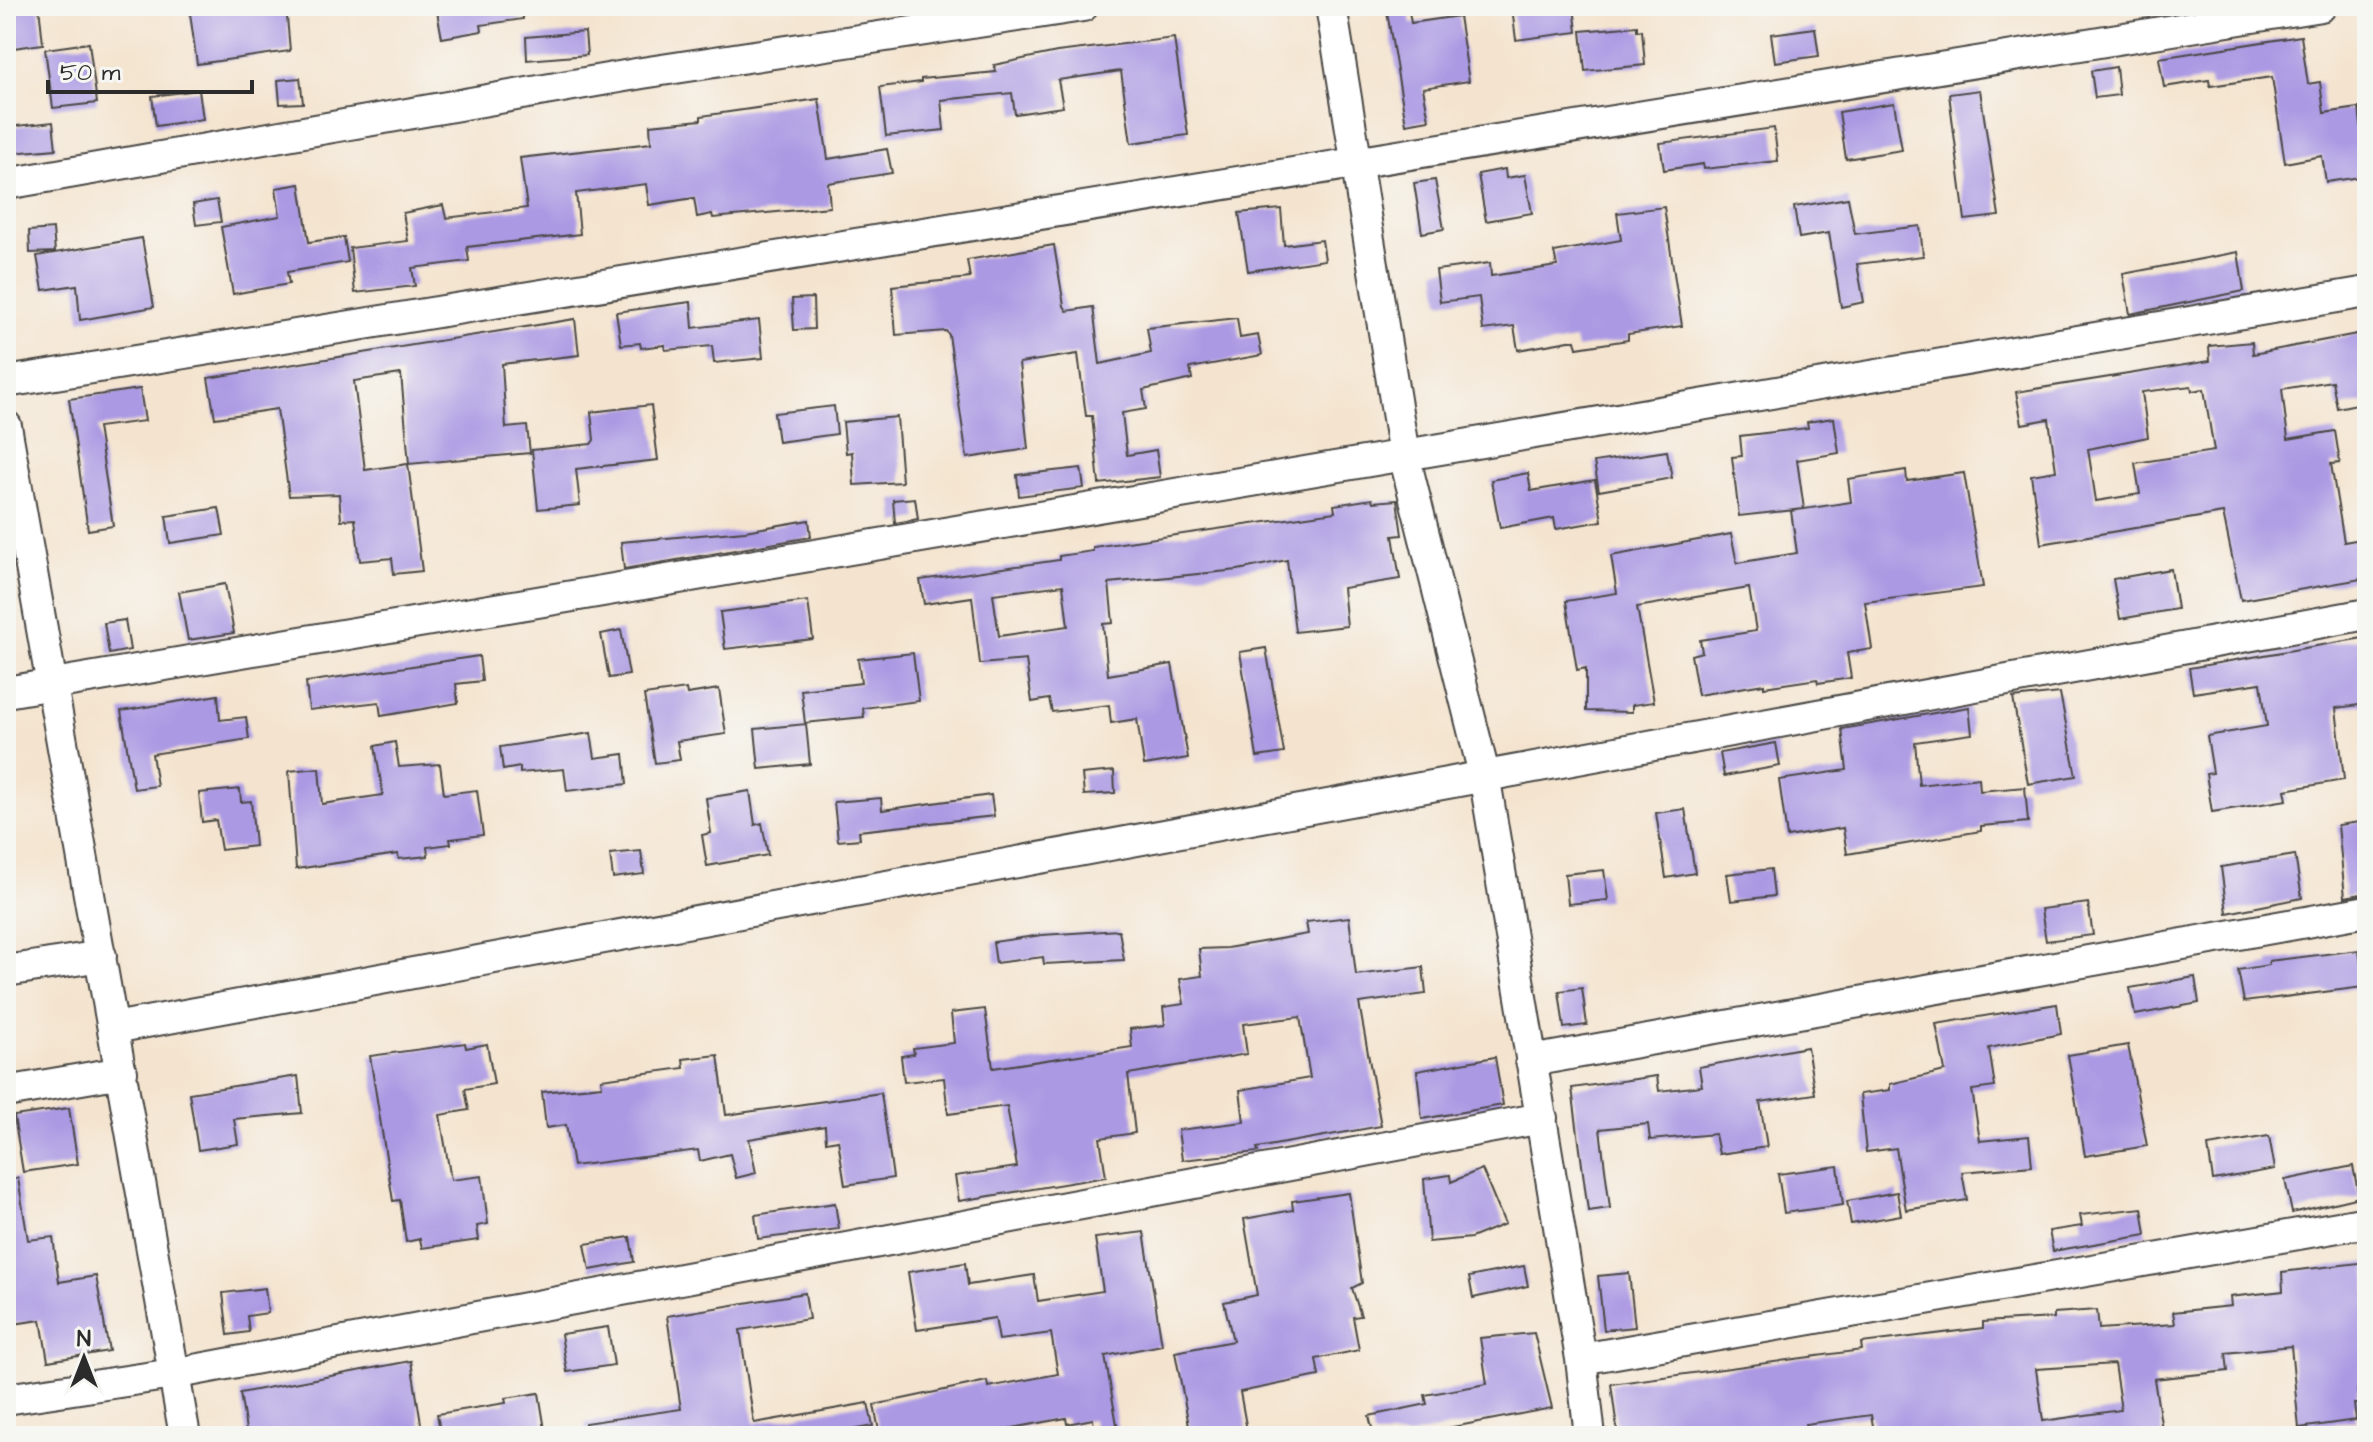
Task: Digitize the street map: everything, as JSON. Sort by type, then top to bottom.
[{"type":"street","points":[[6,184],[642,73],[1083,6]]},
{"type":"street","points":[[1331,6],[1404,455],[1484,774],[1581,1359],[1590,1436]]},
{"type":"street","points":[[6,382],[2321,6]]},
{"type":"street","points":[[6,692],[2367,292]]},
{"type":"street","points":[[6,426],[185,1436]]},
{"type":"street","points":[[114,1028],[2367,614]]},
{"type":"street","points":[[1531,1061],[2367,911]]},
{"type":"street","points":[[6,971],[101,956]]},
{"type":"street","points":[[6,1092],[122,1072]]},
{"type":"street","points":[[6,1399],[173,1374],[1542,1118]]},
{"type":"street","points":[[1581,1359],[2367,1222]]},
{"type":"building","points":[[6,6],[39,6],[43,44],[6,49]]},
{"type":"building","points":[[189,6],[286,6],[290,51],[197,64]]},
{"type":"building","points":[[436,6],[522,6],[523,19],[481,25],[482,31],[442,38]]},
{"type":"building","points":[[1386,6],[1408,6],[1411,23],[1459,16],[1469,81],[1423,88],[1429,120],[1406,124]]},
{"type":"building","points":[[1574,6],[1577,32],[1516,40],[1512,8]]},
{"type":"building","points":[[1637,26],[1637,31],[1642,30],[1645,65],[1585,71],[1581,31]]},
{"type":"building","points":[[1815,28],[1819,56],[1775,62],[1771,34]]},
{"type":"building","points":[[585,32],[587,55],[527,60],[526,37]]},
{"type":"building","points":[[2301,36],[2308,84],[2320,82],[2324,113],[2359,108],[2367,176],[2326,182],[2322,156],[2285,163],[2272,77],[2210,86],[2209,80],[2164,87],[2159,58]]},
{"type":"building","points":[[1174,38],[1188,135],[1131,143],[1121,71],[1058,80],[1063,107],[1015,114],[1012,93],[941,100],[944,130],[886,136],[880,87],[921,82],[921,79],[996,72],[994,65],[1057,52]]},
{"type":"building","points":[[89,43],[97,103],[53,108],[45,49]]},
{"type":"building","points":[[2116,67],[2119,95],[2095,98],[2091,71]]},
{"type":"building","points":[[300,78],[303,103],[280,104],[278,80]]},
{"type":"building","points":[[199,90],[203,119],[156,126],[152,96]]},
{"type":"building","points":[[1980,90],[1999,216],[1965,220],[1949,94]]},
{"type":"building","points":[[819,99],[828,159],[887,149],[892,173],[828,183],[830,207],[713,218],[712,214],[697,217],[694,198],[649,205],[646,184],[576,193],[580,234],[467,247],[469,261],[412,268],[415,286],[355,293],[350,248],[408,241],[403,213],[443,205],[446,218],[527,208],[520,158],[651,143],[650,125],[701,120],[701,116]]},
{"type":"building","points":[[1894,103],[1902,150],[1846,159],[1839,112]]},
{"type":"building","points":[[53,122],[56,149],[11,153],[8,127]]},
{"type":"building","points":[[1774,128],[1778,161],[1704,169],[1703,164],[1664,170],[1660,143]]},
{"type":"building","points":[[1505,169],[1506,178],[1525,175],[1532,213],[1486,221],[1478,174]]},
{"type":"building","points":[[1435,180],[1444,229],[1422,233],[1414,183]]},
{"type":"building","points":[[300,184],[309,242],[344,237],[348,262],[287,272],[289,284],[233,294],[221,227],[280,216],[276,188]]},
{"type":"building","points":[[1848,198],[1855,234],[1920,226],[1923,256],[1857,264],[1864,302],[1841,307],[1829,233],[1799,238],[1794,207]]},
{"type":"building","points":[[217,200],[221,222],[196,225],[193,204]]},
{"type":"building","points":[[1664,207],[1682,326],[1628,334],[1628,340],[1577,348],[1575,340],[1518,350],[1514,326],[1483,330],[1479,297],[1440,302],[1436,270],[1490,263],[1491,276],[1557,266],[1554,252],[1621,240],[1617,213]]},
{"type":"building","points":[[1281,209],[1284,245],[1322,240],[1325,260],[1248,271],[1239,213]]},
{"type":"building","points":[[53,229],[55,252],[30,253],[29,231]]},
{"type":"building","points":[[142,238],[154,307],[80,320],[77,285],[43,290],[37,256]]},
{"type":"building","points":[[1054,245],[1067,311],[1093,307],[1100,364],[1151,353],[1147,328],[1237,318],[1240,338],[1258,335],[1262,355],[1190,368],[1192,379],[1143,390],[1146,409],[1122,413],[1127,455],[1156,450],[1160,477],[1099,484],[1092,416],[1086,416],[1078,354],[1019,363],[1028,449],[967,458],[949,335],[946,331],[896,335],[892,286],[970,278],[967,260]]},
{"type":"building","points":[[2238,252],[2244,291],[2130,314],[2123,274]]},
{"type":"building","points":[[813,298],[814,329],[794,330],[792,299]]},
{"type":"building","points":[[691,302],[693,328],[759,320],[763,358],[714,363],[712,346],[665,350],[665,345],[641,348],[640,343],[621,345],[616,312]]},
{"type":"building","points":[[575,319],[579,355],[502,364],[506,428],[527,426],[530,453],[409,464],[401,374],[354,381],[365,470],[408,464],[422,571],[394,574],[392,558],[360,561],[355,519],[341,520],[339,494],[289,496],[277,409],[215,418],[208,378]]},
{"type":"building","points":[[2367,332],[2367,402],[2337,408],[2332,381],[2282,389],[2288,439],[2335,431],[2340,463],[2331,464],[2344,542],[2367,538],[2367,578],[2241,600],[2223,513],[2041,544],[2031,475],[2056,471],[2049,419],[2022,424],[2016,392],[2210,361],[2209,346],[2252,342],[2253,354]],"holes":[[[2191,386],[2192,391],[2204,389],[2214,451],[2135,463],[2140,494],[2096,501],[2088,449],[2148,437],[2142,392]]]},
{"type":"building","points":[[140,389],[145,421],[98,427],[113,526],[88,530],[69,399]]},
{"type":"building","points":[[651,405],[658,460],[576,469],[580,505],[538,509],[532,450],[591,444],[594,440],[591,412]]},
{"type":"building","points":[[834,406],[837,434],[778,442],[774,413]]},
{"type":"building","points":[[897,417],[902,482],[854,485],[852,452],[846,453],[843,422]]},
{"type":"building","points":[[1834,418],[1839,453],[1797,460],[1804,509],[1739,516],[1732,457],[1742,456],[1740,436],[1808,428],[1807,422]]},
{"type":"building","points":[[1667,451],[1672,478],[1599,491],[1594,462]]},
{"type":"building","points":[[1081,468],[1084,488],[1019,496],[1017,475]]},
{"type":"building","points":[[1906,470],[1907,481],[1964,473],[1983,587],[1865,602],[1872,649],[1847,653],[1851,678],[1818,683],[1817,679],[1764,687],[1764,684],[1698,695],[1691,655],[1702,652],[1700,640],[1756,631],[1749,588],[1637,607],[1654,702],[1632,705],[1632,712],[1586,711],[1586,668],[1577,670],[1566,601],[1617,593],[1611,556],[1731,534],[1737,563],[1797,553],[1791,511],[1851,502],[1848,479]]},
{"type":"building","points":[[1528,473],[1531,491],[1595,480],[1602,521],[1556,529],[1554,518],[1500,528],[1491,480]]},
{"type":"building","points":[[915,498],[918,519],[895,523],[893,500]]},
{"type":"building","points":[[1372,499],[1373,502],[1397,500],[1402,535],[1393,536],[1400,579],[1343,588],[1347,626],[1295,632],[1287,560],[1238,570],[1109,583],[1113,623],[1103,624],[1108,675],[1172,664],[1188,758],[1144,765],[1137,719],[1111,723],[1109,705],[1052,712],[1049,699],[1032,702],[1026,660],[980,664],[972,597],[924,604],[920,580],[1059,560],[1059,556],[1093,551],[1093,547],[1335,512],[1334,505]],"holes":[[[1063,585],[1068,626],[999,636],[993,594]]]},
{"type":"building","points":[[219,508],[224,535],[170,543],[166,516]]},
{"type":"building","points":[[809,520],[811,537],[624,569],[621,542],[745,531]]},
{"type":"building","points":[[2171,569],[2177,609],[2120,619],[2113,579]]},
{"type":"building","points":[[225,584],[234,633],[188,640],[179,592]]},
{"type":"building","points":[[808,601],[813,639],[725,649],[720,612]]},
{"type":"building","points":[[125,620],[130,650],[109,654],[104,623]]},
{"type":"building","points":[[621,630],[629,675],[609,678],[601,634]]},
{"type":"building","points":[[2363,638],[2367,704],[2336,708],[2344,780],[2285,790],[2287,800],[2212,812],[2206,774],[2213,773],[2207,736],[2267,726],[2261,683],[2193,693],[2189,668]]},
{"type":"building","points":[[1266,648],[1284,753],[1257,757],[1240,652]]},
{"type":"building","points":[[913,653],[919,701],[863,708],[864,717],[805,723],[801,690],[861,683],[858,659]]},
{"type":"building","points":[[479,656],[482,681],[456,684],[458,703],[381,716],[379,702],[309,710],[306,682]]},
{"type":"building","points":[[686,689],[687,694],[719,689],[726,734],[677,741],[680,760],[655,763],[644,695]]},
{"type":"building","points":[[2060,693],[2076,776],[2028,784],[2013,698]]},
{"type":"building","points":[[218,695],[220,720],[246,717],[249,739],[152,754],[157,786],[134,789],[121,711]]},
{"type":"building","points":[[1969,707],[1972,734],[1915,742],[1919,785],[1979,778],[1980,791],[2025,787],[2028,822],[1981,826],[1981,831],[1847,854],[1843,828],[1787,837],[1779,780],[1847,770],[1842,729]]},
{"type":"building","points":[[806,724],[810,764],[759,769],[755,729]]},
{"type":"building","points":[[591,733],[595,758],[624,754],[627,784],[567,791],[564,769],[520,773],[520,767],[503,770],[500,747]]},
{"type":"building","points":[[395,742],[399,767],[440,764],[444,794],[477,790],[483,835],[450,839],[451,844],[427,847],[428,856],[399,859],[398,854],[296,869],[289,771],[319,768],[322,804],[383,795],[375,746]]},
{"type":"building","points":[[1776,743],[1780,766],[1724,776],[1720,753]]},
{"type":"building","points":[[1114,771],[1115,793],[1084,795],[1082,774]]},
{"type":"building","points":[[240,789],[241,802],[251,801],[255,846],[221,850],[216,820],[202,822],[199,793]]},
{"type":"building","points":[[750,791],[755,825],[762,823],[768,855],[707,866],[702,835],[711,833],[706,798]]},
{"type":"building","points":[[991,795],[994,816],[859,831],[860,839],[838,841],[834,802],[881,798],[882,810]]},
{"type":"building","points":[[1685,809],[1695,873],[1666,878],[1656,813]]},
{"type":"building","points":[[2367,821],[2367,893],[2345,897],[2338,825]]},
{"type":"building","points":[[641,851],[644,874],[613,878],[610,854]]},
{"type":"building","points":[[2295,855],[2302,898],[2227,913],[2221,867]]},
{"type":"building","points":[[1771,869],[1774,896],[1731,901],[1727,874]]},
{"type":"building","points":[[1604,870],[1608,900],[1568,904],[1565,874]]},
{"type":"building","points":[[2088,903],[2093,935],[2046,941],[2041,909]]},
{"type":"building","points":[[1349,917],[1356,975],[1423,967],[1426,994],[1359,1003],[1381,1126],[1257,1148],[1258,1152],[1182,1160],[1178,1130],[1244,1122],[1240,1090],[1310,1078],[1300,1017],[1243,1024],[1247,1054],[1128,1074],[1135,1133],[1100,1138],[1106,1177],[959,1201],[955,1176],[1017,1167],[1007,1106],[948,1114],[944,1078],[904,1082],[901,1056],[914,1054],[913,1048],[954,1043],[951,1013],[985,1009],[993,1068],[1132,1047],[1130,1029],[1165,1025],[1163,1007],[1184,1004],[1180,979],[1202,976],[1199,949],[1227,948],[1308,934],[1306,922]]},
{"type":"building","points":[[1119,930],[1124,960],[1044,964],[1043,957],[996,963],[993,942]]},
{"type":"building","points":[[2359,950],[2364,987],[2244,1002],[2238,970],[2269,965],[2269,961]]},
{"type":"building","points":[[2195,977],[2199,1003],[2135,1015],[2130,988]]},
{"type":"building","points":[[1582,988],[1587,1025],[1564,1028],[1559,991]]},
{"type":"building","points":[[2057,1004],[2061,1034],[1989,1048],[1995,1087],[1972,1090],[1980,1141],[2029,1136],[2032,1166],[1962,1172],[1967,1200],[1906,1210],[1896,1148],[1866,1152],[1860,1094],[1890,1090],[1890,1084],[1945,1071],[1936,1024]]},
{"type":"building","points":[[465,1043],[466,1048],[487,1044],[494,1084],[465,1089],[469,1110],[440,1115],[451,1180],[482,1176],[488,1224],[477,1226],[479,1240],[422,1248],[420,1239],[406,1242],[400,1200],[393,1201],[370,1056]]},
{"type":"building","points":[[2128,1045],[2147,1146],[2085,1156],[2068,1055]]},
{"type":"building","points":[[1807,1047],[1815,1094],[1760,1102],[1767,1147],[1719,1154],[1715,1134],[1650,1140],[1648,1124],[1600,1129],[1610,1208],[1588,1211],[1572,1088],[1657,1076],[1659,1091],[1702,1086],[1699,1067]]},
{"type":"building","points":[[718,1055],[726,1115],[881,1093],[893,1178],[845,1185],[838,1140],[826,1142],[825,1126],[749,1139],[756,1173],[736,1178],[730,1154],[700,1161],[698,1150],[573,1166],[566,1125],[546,1128],[542,1092],[602,1086],[601,1079],[684,1068],[683,1059]]},
{"type":"building","points":[[1495,1057],[1503,1105],[1422,1119],[1417,1071]]},
{"type":"building","points":[[298,1076],[302,1113],[234,1119],[238,1144],[198,1150],[189,1093]]},
{"type":"building","points":[[69,1108],[78,1164],[23,1172],[14,1116]]},
{"type":"building","points":[[2269,1136],[2275,1169],[2213,1180],[2208,1146]]},
{"type":"building","points":[[1838,1166],[1843,1205],[1784,1213],[1778,1174]]},
{"type":"building","points":[[2353,1166],[2359,1197],[2292,1213],[2285,1180]]},
{"type":"building","points":[[1482,1169],[1505,1224],[1471,1238],[1429,1242],[1424,1179],[1450,1175],[1451,1182]]},
{"type":"building","points":[[18,1178],[28,1240],[53,1237],[59,1282],[96,1276],[109,1351],[48,1361],[41,1320],[6,1325],[6,1179]]},
{"type":"building","points":[[1897,1192],[1901,1215],[1851,1224],[1847,1201]]},
{"type":"building","points":[[1349,1193],[1362,1283],[1352,1288],[1361,1316],[1353,1317],[1359,1350],[1316,1359],[1319,1376],[1240,1392],[1248,1436],[1191,1436],[1175,1352],[1233,1341],[1224,1302],[1257,1295],[1244,1219],[1293,1210],[1292,1201]]},
{"type":"building","points":[[835,1203],[839,1229],[758,1239],[755,1215]]},
{"type":"building","points":[[2142,1208],[2146,1235],[2053,1251],[2049,1231],[2082,1226],[2080,1215]]},
{"type":"building","points":[[1144,1232],[1162,1345],[1105,1356],[1119,1436],[1095,1436],[1093,1419],[1067,1424],[1066,1418],[996,1431],[997,1436],[880,1436],[874,1405],[987,1381],[988,1387],[1058,1374],[1051,1333],[999,1340],[995,1318],[917,1330],[908,1272],[965,1263],[968,1285],[1034,1275],[1038,1301],[1103,1291],[1095,1238]]},
{"type":"building","points":[[630,1237],[634,1262],[590,1270],[585,1244]]},
{"type":"building","points":[[2367,1262],[2367,1388],[2357,1390],[2359,1404],[2354,1404],[2356,1420],[2299,1428],[2291,1346],[2226,1353],[2228,1371],[2154,1379],[2163,1436],[1875,1436],[1871,1415],[1805,1424],[1806,1429],[1755,1436],[1749,1436],[1748,1428],[1684,1436],[1618,1436],[1611,1384],[1862,1350],[1861,1343],[1983,1328],[1983,1322],[2054,1318],[2054,1313],[2097,1310],[2099,1329],[2175,1324],[2173,1312],[2231,1306],[2230,1297],[2283,1291],[2282,1272]],"holes":[[[2114,1364],[2121,1410],[2043,1421],[2036,1369]]]},
{"type":"building","points":[[1524,1266],[1528,1286],[1473,1298],[1469,1277]]},
{"type":"building","points":[[1629,1273],[1635,1327],[1604,1330],[1598,1276]]},
{"type":"building","points":[[265,1288],[268,1313],[247,1316],[249,1332],[228,1335],[223,1293]]},
{"type":"building","points":[[805,1293],[809,1319],[740,1330],[754,1423],[868,1403],[873,1426],[818,1436],[586,1436],[585,1423],[681,1409],[667,1316]]},
{"type":"building","points":[[608,1327],[614,1365],[567,1372],[561,1334]]},
{"type":"building","points":[[1534,1333],[1552,1408],[1406,1436],[1374,1436],[1369,1416],[1427,1404],[1425,1395],[1487,1384],[1480,1338]]},
{"type":"building","points":[[411,1361],[422,1430],[386,1436],[247,1436],[240,1393]]},
{"type":"building","points":[[539,1393],[546,1436],[441,1436],[437,1414],[506,1403],[505,1398]]}]
